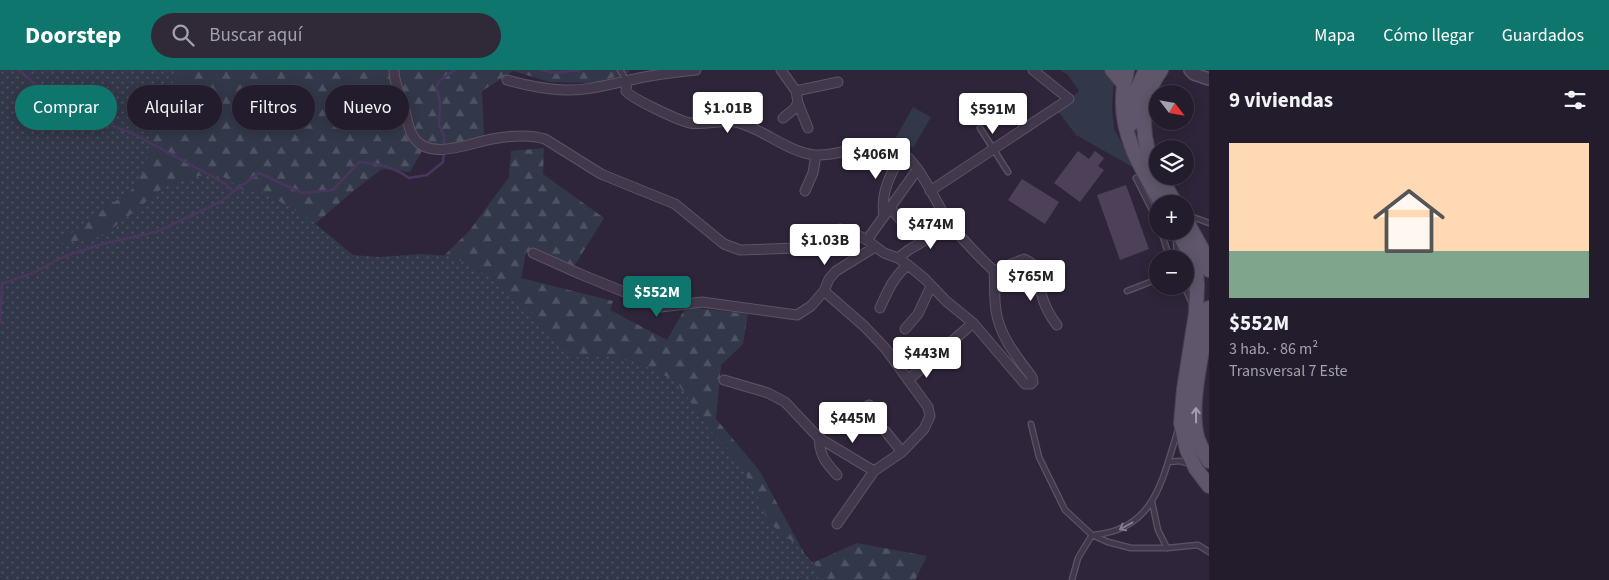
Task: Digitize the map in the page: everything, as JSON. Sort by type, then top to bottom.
[{"type":"main road","points":[[1112,70],[1126,77],[1123,95],[1124,124],[1128,139],[1157,195]]},
{"type":"main road","points":[[1138,159],[1132,133],[1132,108],[1136,90],[1146,70]]},
{"type":"main road","points":[[1149,153],[1144,124],[1145,103],[1153,82],[1161,70]]},
{"type":"main road","points":[[1194,234],[1203,251],[1209,270]]},
{"type":"main road","points":[[1182,240],[1196,270],[1207,340],[1196,399],[1196,424],[1198,440],[1209,461]]},
{"type":"main road","points":[[1203,310],[1184,389],[1180,423],[1187,450],[1196,469],[1209,486]]},
{"type":"street","points":[[394,70],[396,85],[413,136],[419,144],[434,149],[450,149],[492,139],[536,136],[545,139],[602,174],[675,204],[724,244],[740,250],[796,248],[811,243],[833,230],[842,229],[867,240],[875,247],[908,264],[946,302],[973,323],[1025,384],[1033,382],[1032,377],[1005,340],[1000,328],[996,312],[994,271],[970,249],[951,225],[909,157],[893,147],[880,146],[834,154],[816,155],[802,152],[758,130],[737,122],[690,123],[639,101],[626,91],[627,82]]},
{"type":"street","points":[[507,80],[525,85],[564,90],[582,89],[656,75],[696,70]]},
{"type":"street","points":[[781,70],[796,91],[798,103],[808,128]]},
{"type":"street","points":[[930,191],[1069,99],[1033,70]]},
{"type":"street","points":[[1192,72],[1209,79]]},
{"type":"street","points":[[1192,72],[1209,84]]},
{"type":"street","points":[[796,91],[838,82]]},
{"type":"street","points":[[783,118],[798,103]]},
{"type":"street","points":[[884,216],[882,206],[892,170],[904,154]]},
{"type":"street","points":[[805,192],[813,173],[816,155]]},
{"type":"street","points":[[867,240],[891,209],[917,170]]},
{"type":"street","points":[[891,209],[900,219]]},
{"type":"street","points":[[898,258],[951,225]]},
{"type":"street","points":[[533,253],[621,292],[661,307],[702,302],[797,315],[811,306],[824,291],[829,279],[836,271],[875,247]]},
{"type":"street","points":[[994,271],[1024,259],[1032,263],[1038,271],[1041,294],[1049,314],[1057,325]]},
{"type":"street","points":[[880,308],[890,285],[908,264]]},
{"type":"street","points":[[905,329],[918,314],[931,286]]},
{"type":"street","points":[[824,291],[864,326],[884,348],[928,407],[930,416],[924,430],[902,452],[874,471],[837,524]]},
{"type":"street","points":[[908,380],[973,323]]},
{"type":"street","points":[[724,380],[768,393],[785,402],[819,438],[874,471]]},
{"type":"street","points":[[852,417],[870,405]]},
{"type":"street","points":[[861,411],[886,432],[902,452]]},
{"type":"street","points":[[819,438],[823,458],[837,475]]},
{"type":"lane","points":[[620,70],[627,82]]},
{"type":"lane","points":[[1011,108],[1024,130]]},
{"type":"lane","points":[[980,128],[1008,172]]},
{"type":"lane","points":[[1136,178],[1149,204]]},
{"type":"lane","points":[[1194,219],[1209,224]]},
{"type":"lane","points":[[1127,290],[1149,282]]},
{"type":"lane","points":[[1191,295],[1203,310]]},
{"type":"lane","points":[[1092,535],[1108,534],[1124,528],[1136,520],[1152,502],[1168,462],[1180,423]]},
{"type":"lane","points":[[1031,424],[1038,457],[1065,510],[1092,535],[1108,542],[1131,548],[1167,548],[1198,545],[1209,552]]},
{"type":"lane","points":[[1168,462],[1180,461],[1190,464],[1196,469]]},
{"type":"lane","points":[[1152,502],[1158,530],[1167,548]]},
{"type":"lane","points":[[1072,580],[1078,558],[1092,535]]},
{"type":"green space","points":[[0,70],[629,70],[629,73],[595,83],[550,82],[513,71],[482,91],[484,135],[449,152],[422,151],[410,172],[382,169],[300,237],[325,373],[470,230],[509,177],[511,151],[544,148],[543,174],[604,218],[570,273],[526,252],[521,278],[613,301],[610,310],[667,340],[686,307],[748,314],[743,344],[721,365],[716,419],[759,470],[810,564],[857,543],[927,556],[915,580],[0,580]]},
{"type":"green space","points":[[0,70],[181,70],[171,85],[127,85],[127,130],[152,130],[152,141],[144,170],[130,192],[106,207],[57,244],[100,237],[165,186],[198,176],[219,174],[245,191],[264,193],[293,209],[312,221],[353,255],[380,257],[421,254],[449,256],[472,266],[501,285],[528,309],[575,357],[612,357],[641,364],[676,381],[711,432],[729,450],[751,482],[769,523],[791,540],[816,566],[818,580],[0,580]]},
{"type":"green space","points":[[1060,70],[1104,70],[1114,79],[1112,108],[1114,129],[1136,169],[1076,135],[1057,110],[1079,91],[1068,75]]},
{"type":"green space","points":[[913,107],[931,117],[913,148],[895,139]]},
{"type":"building","points":[[1078,151],[1089,159],[1095,151],[1104,158],[1098,166],[1104,170],[1080,202],[1054,183]]},
{"type":"building","points":[[1022,179],[1059,202],[1045,224],[1008,200]]},
{"type":"building","points":[[1126,185],[1149,249],[1120,260],[1097,195]]},
{"type":"waterway","points":[[18,70],[64,107],[136,135],[224,183],[233,191]]},
{"type":"waterway","points":[[444,146],[444,136],[439,125],[440,101],[436,87],[440,80],[455,70]]},
{"type":"waterway","points":[[542,70],[555,73],[581,70]]},
{"type":"waterway","points":[[0,323],[2,284],[33,273],[63,257],[102,244],[156,232],[220,202],[259,173],[302,193],[333,190],[359,162],[385,166],[409,178],[427,175],[443,162],[444,152]]}]
